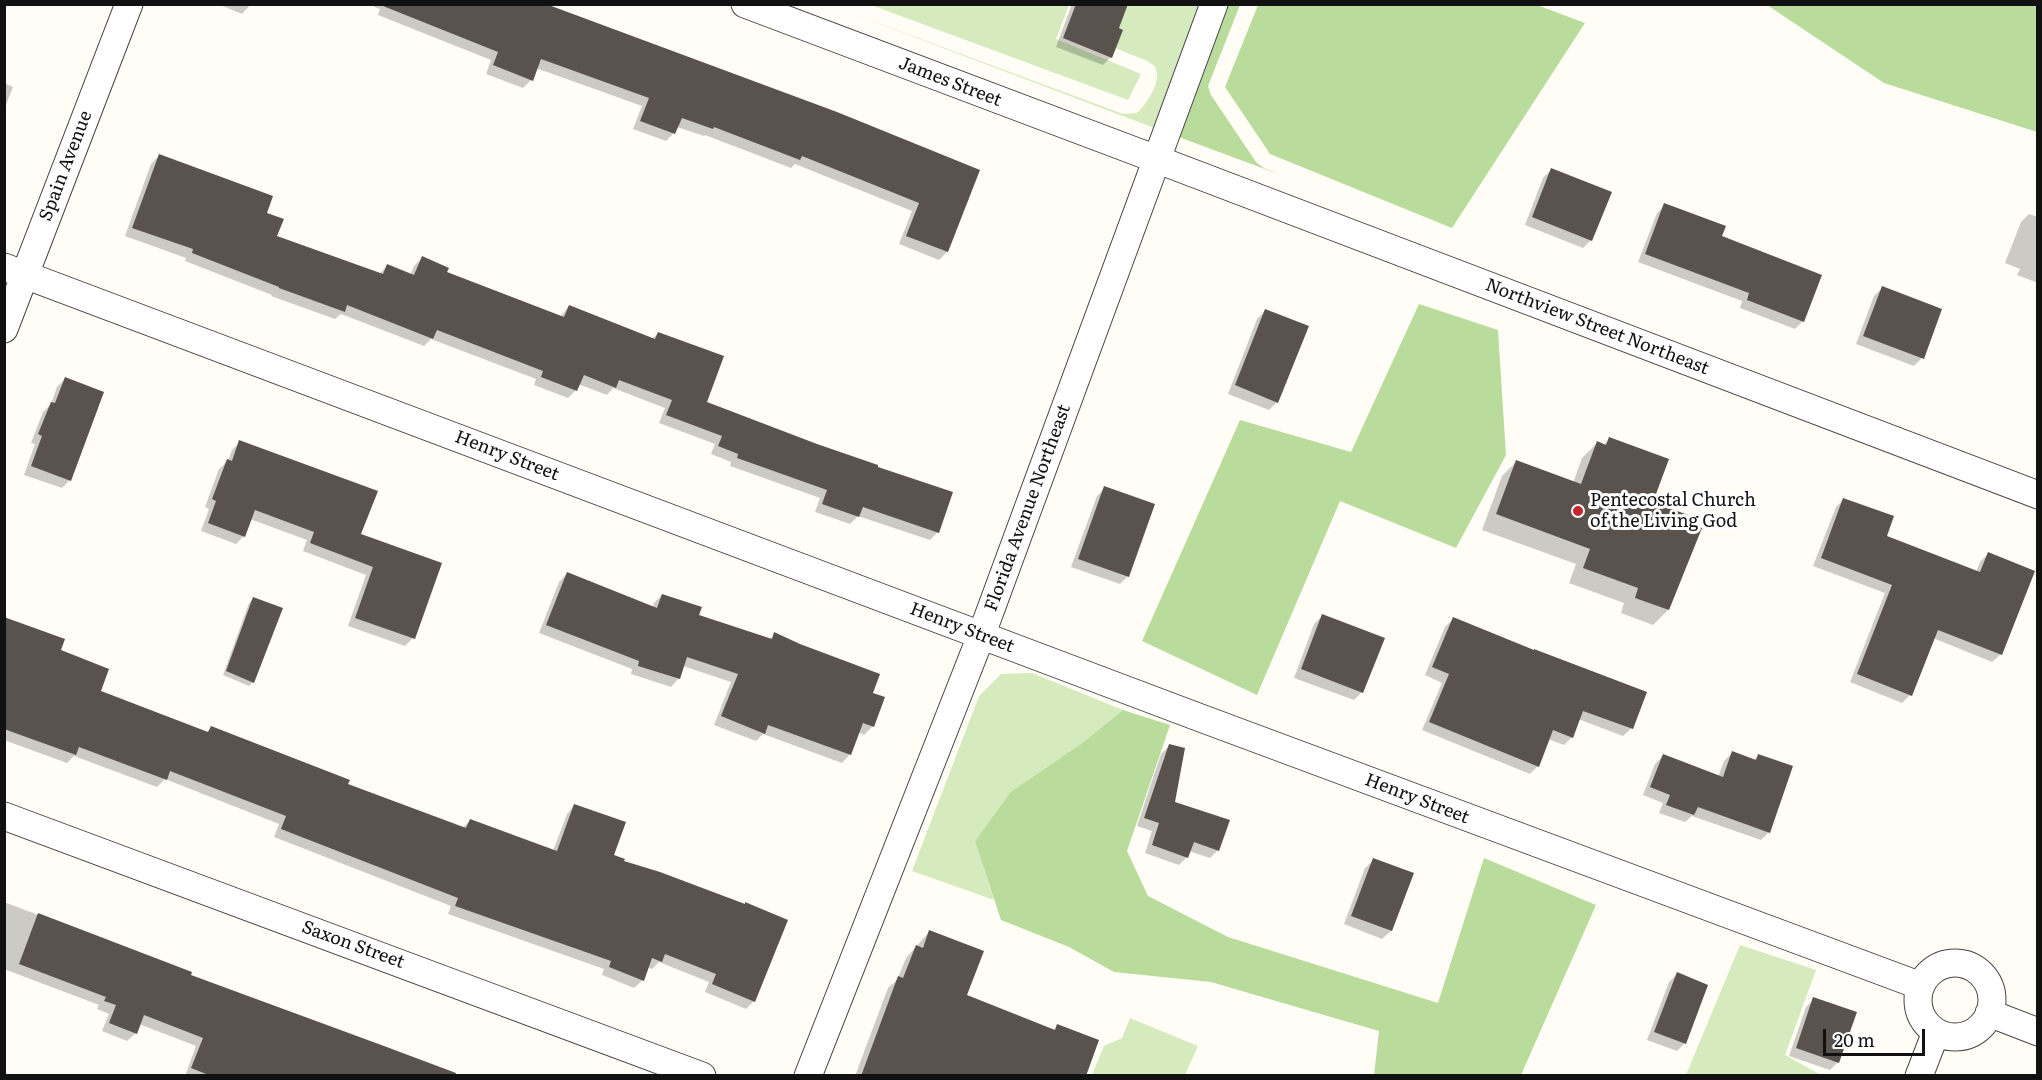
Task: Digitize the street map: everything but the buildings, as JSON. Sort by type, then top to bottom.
[{"type":"street","name":"Spain Avenue","points":[[4,329],[15,271],[129,4]]},
{"type":"street","name":"James Street","points":[[745,4],[1156,159]]},
{"type":"street","name":"Florida Avenue Northeast","points":[[808,1076],[981,636],[1214,4]]},
{"type":"street","name":"Northview Street Northeast","points":[[1156,159],[2037,495]]},
{"type":"street","name":"Henry Street","points":[[15,271],[981,636],[1921,986]]},
{"type":"street","name":"Saxon Street","points":[[4,816],[702,1076]]},
{"type":"street","points":[[1957,963],[1968,965],[1979,971],[1991,990],[1992,1002],[1989,1013],[1983,1024],[1973,1032],[1961,1036],[1949,1036],[1936,1032],[1922,1017],[1918,1007],[1921,986],[1935,968],[1957,963]]},
{"type":"street","points":[[1989,1013],[2037,1032]]},
{"type":"street","points":[[1919,1076],[1936,1032]]},
{"type":"green space","points":[[871,5],[1069,5],[1056,39],[1141,74],[1128,100]]},
{"type":"green space","points":[[1087,5],[1217,5],[1157,129],[840,9],[1123,114],[1137,113],[1149,98],[1155,85],[1157,72],[1155,67],[1147,61],[1076,32]]},
{"type":"green space","points":[[1217,5],[1240,5],[1208,86],[1211,95],[1256,162],[1281,175],[1157,129]]},
{"type":"green space","points":[[1258,5],[1537,5],[1585,23],[1452,228],[1270,154],[1225,87]]},
{"type":"green space","points":[[1767,5],[2037,5],[2037,132],[1884,83]]},
{"type":"green space","points":[[1419,304],[1498,330],[1506,455],[1456,548],[1340,501],[1257,695],[1142,641],[1240,420],[1351,452]]},
{"type":"green space","points":[[1032,673],[1123,710],[1081,744],[975,840],[994,900],[912,871],[979,696],[1001,674]]},
{"type":"green space","points":[[1123,710],[1170,725],[1127,851],[1148,896],[1228,937],[1438,1003],[1484,858],[1596,905],[1521,1075],[1374,1075],[1379,1031],[1211,982],[1114,972],[1069,947],[1001,920],[975,841],[1011,792],[1081,744]]},
{"type":"green space","points":[[1740,945],[1816,970],[1785,1055],[1821,1075],[1686,1075]]},
{"type":"green space","points":[[1130,1018],[1198,1046],[1185,1075],[1092,1075],[1104,1046],[1122,1038]]},
{"type":"place","name":"Pentecostal Church of the Living God","points":[[1578,511]]}]
